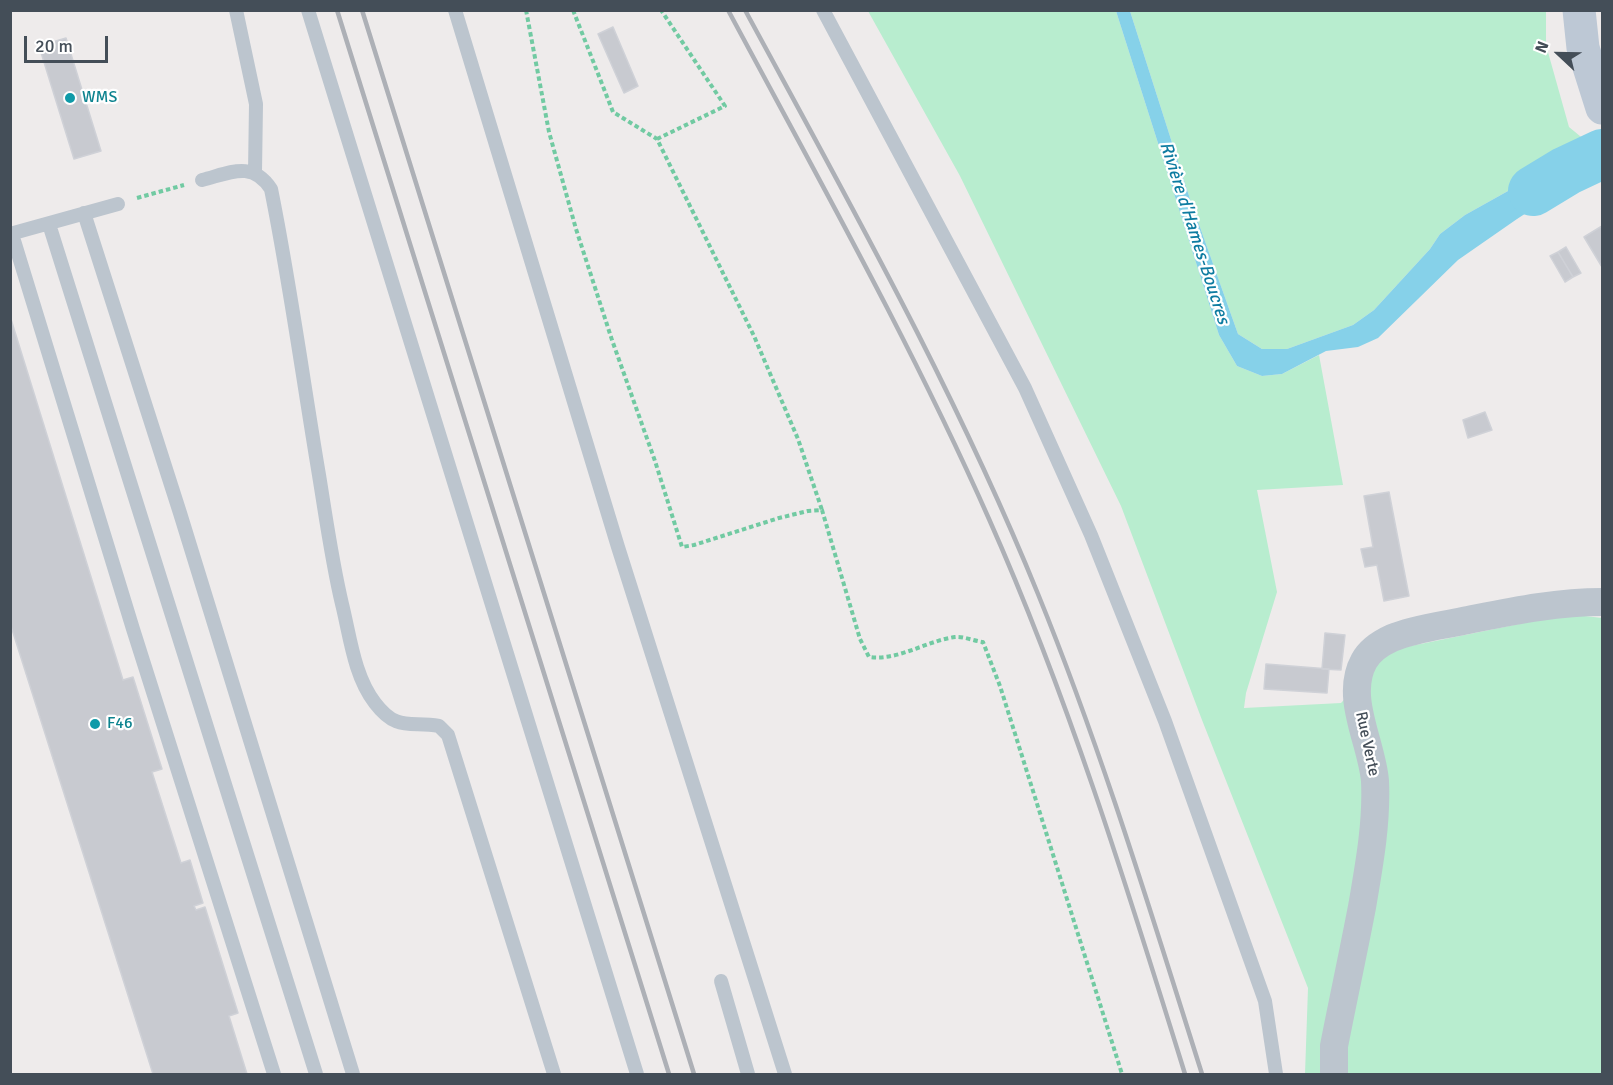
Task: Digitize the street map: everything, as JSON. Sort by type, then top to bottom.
[{"type":"street","points":[[1579,10],[1583,48],[1602,108]]},
{"type":"street","name":"Rue Verte","points":[[1334,1074],[1334,1046],[1366,884],[1374,820],[1375,780],[1358,702],[1359,676],[1364,661],[1373,649],[1408,632],[1512,611],[1553,605],[1602,602]]},
{"type":"lane","points":[[236,10],[256,104],[255,172]]},
{"type":"lane","points":[[308,10],[637,1074]]},
{"type":"lane","points":[[455,10],[618,547],[785,1074]]},
{"type":"lane","points":[[823,10],[1020,377],[1091,535],[1165,721],[1265,1001],[1276,1074]]},
{"type":"lane","points":[[202,180],[243,170],[255,172],[271,189],[334,571],[355,659],[374,703],[386,715],[408,726],[439,726],[448,735],[554,1074]]},
{"type":"lane","points":[[118,204],[11,234],[274,1074]]},
{"type":"lane","points":[[84,213],[180,513],[353,1074]]},
{"type":"lane","points":[[49,224],[316,1074]]},
{"type":"lane","points":[[721,981],[748,1074]]},
{"type":"path","points":[[526,10],[549,132],[576,229],[662,481],[682,548],[797,513],[822,510]]},
{"type":"path","points":[[573,10],[613,112],[657,140],[754,336],[798,439],[822,510],[860,639],[869,657],[882,659],[926,646],[937,640],[959,636],[983,642],[1000,686],[1122,1074]]},
{"type":"path","points":[[657,140],[725,106],[661,10]]},
{"type":"path","points":[[118,204],[202,180]]},
{"type":"green space","points":[[868,11],[1116,11],[1219,335],[1237,366],[1262,376],[1282,374],[1319,355],[1343,485],[1257,490],[1277,592],[1246,693],[1244,708],[1341,703],[1391,650],[1568,614],[1602,618],[1602,1074],[1305,1074],[1308,988],[1202,720],[1121,506],[960,176]]},
{"type":"green space","points":[[1130,11],[1546,11],[1546,45],[1569,127],[1586,141],[1536,169],[1508,191],[1465,215],[1440,234],[1430,249],[1374,310],[1353,325],[1287,349],[1262,349],[1238,334],[1190,199]]},
{"type":"water","points":[[1116,11],[1130,11],[1190,199],[1238,334],[1262,349],[1287,349],[1353,325],[1374,310],[1430,249],[1440,234],[1465,215],[1508,191],[1536,169],[1586,141],[1595,168],[1458,260],[1378,338],[1358,347],[1326,351],[1282,374],[1262,376],[1237,366],[1219,335]]},
{"type":"building","points":[[613,27],[638,86],[624,93],[598,34]]},
{"type":"building","name":"WMS","points":[[66,38],[101,151],[74,159],[39,46]]},
{"type":"building","points":[[1602,226],[1602,267],[1584,237]]},
{"type":"building","points":[[1566,247],[1581,273],[1573,277],[1558,252]]},
{"type":"building","points":[[1558,252],[1573,277],[1565,282],[1550,256]]},
{"type":"building","name":"F46","points":[[10,316],[123,680],[133,677],[162,769],[152,772],[181,863],[190,860],[203,903],[194,906],[196,910],[205,907],[238,1013],[229,1016],[247,1074],[153,1074],[10,623]]},
{"type":"building","points":[[1485,412],[1492,430],[1468,438],[1463,420]]},
{"type":"building","points":[[1389,492],[1409,596],[1384,601],[1377,565],[1365,567],[1361,549],[1373,547],[1364,496]]},
{"type":"building","points":[[1325,633],[1345,635],[1341,670],[1322,669]]},
{"type":"building","points":[[1266,664],[1329,669],[1327,693],[1264,689]]},
{"type":"waterway","name":"Rivière d'Hames-Boucres","points":[[1533,191],[1566,171],[1602,154]]},
{"type":"railway","points":[[337,10],[669,1074]]},
{"type":"railway","points":[[362,10],[694,1074]]},
{"type":"railway","points":[[728,10],[896,326],[989,519],[1071,724],[1119,864],[1185,1074]]},
{"type":"railway","points":[[745,10],[900,298],[1006,519],[1038,594],[1105,772],[1202,1074]]},
{"type":"place","name":"WMS","points":[[70,98]]},
{"type":"place","name":"F46","points":[[95,724]]}]
